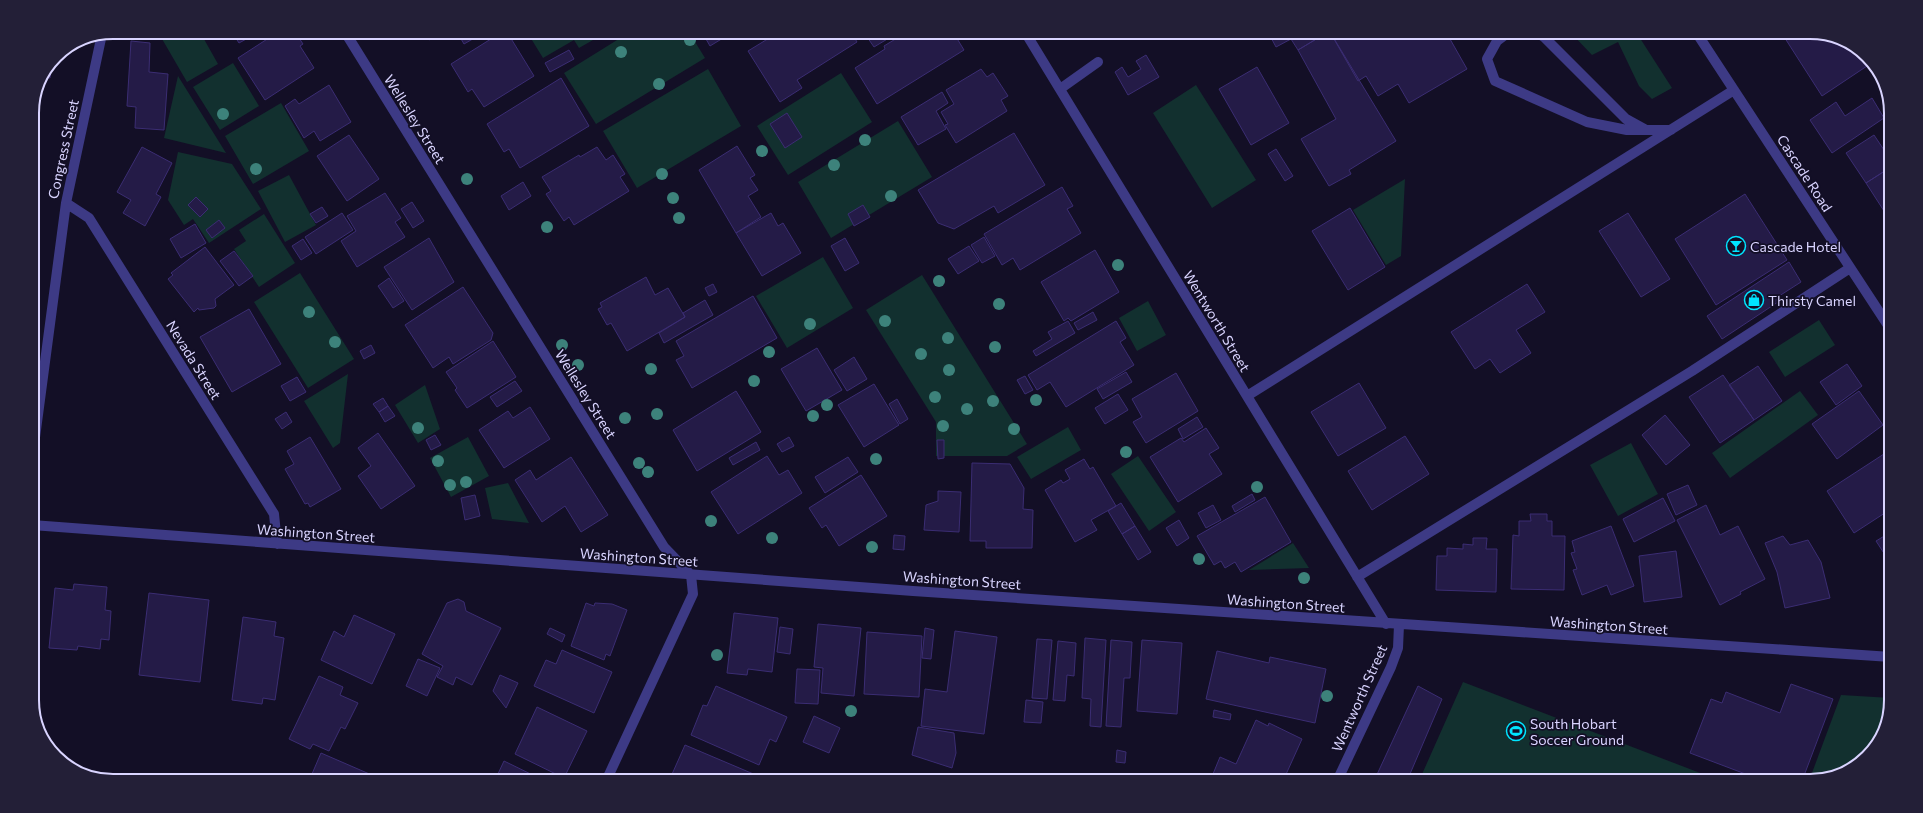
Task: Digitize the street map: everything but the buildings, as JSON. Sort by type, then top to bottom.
[{"type":"street","name":"Wellesley Street","points":[[349,39],[664,547],[691,574]]},
{"type":"street","name":"Wentworth Street","points":[[1029,39],[1386,624]]},
{"type":"street","points":[[1500,39],[1487,59],[1495,82],[1587,122],[1627,130],[1671,130]]},
{"type":"street","points":[[1546,39],[1626,119],[1646,130]]},
{"type":"street","name":"Cascade Road","points":[[1701,39],[1884,319]]},
{"type":"street","name":"Congress Street","points":[[39,407],[66,203],[101,40]]},
{"type":"street","points":[[1060,89],[1098,62]]},
{"type":"street","points":[[1247,396],[1734,90]]},
{"type":"street","name":"Nevada Street","points":[[66,203],[89,218],[270,507],[274,514],[277,544]]},
{"type":"street","points":[[1357,577],[1692,371],[1850,268]]},
{"type":"street","name":"Washington Street","points":[[39,526],[1399,625],[1884,657]]},
{"type":"street","points":[[609,774],[693,594],[691,574]]},
{"type":"street","name":"Wentworth Street","points":[[1340,774],[1391,667],[1398,648],[1399,625]]},
{"type":"green space","points":[[162,39],[204,39],[218,64],[187,82]]},
{"type":"green space","points":[[531,39],[595,39],[579,48],[574,40],[543,58]]},
{"type":"green space","points":[[619,39],[693,39],[705,58],[596,124],[564,73]]},
{"type":"green space","points":[[1577,39],[1640,39],[1672,88],[1652,99],[1639,86],[1618,42],[1592,55]]},
{"type":"green space","points":[[233,63],[259,106],[220,130],[193,87]]},
{"type":"green space","points":[[708,69],[741,126],[637,188],[603,131]]},
{"type":"green space","points":[[841,73],[872,122],[788,175],[757,126]]},
{"type":"green space","points":[[178,76],[226,153],[164,138]]},
{"type":"green space","points":[[1196,85],[1256,180],[1212,208],[1153,113]]},
{"type":"green space","points":[[281,103],[309,151],[253,184],[225,136]]},
{"type":"green space","points":[[898,121],[932,177],[831,238],[798,182]]},
{"type":"green space","points":[[178,152],[232,164],[261,209],[209,243],[193,219],[184,225],[168,200]]},
{"type":"green space","points":[[289,175],[316,225],[285,242],[258,191]]},
{"type":"green space","points":[[1405,179],[1401,256],[1386,265],[1353,210]]},
{"type":"green space","points":[[264,214],[295,263],[259,287],[234,249],[246,241],[239,230]]},
{"type":"green space","points":[[823,257],[853,308],[787,348],[756,296]]},
{"type":"green space","points":[[300,273],[354,359],[308,388],[254,302]]},
{"type":"green space","points":[[922,275],[1027,444],[1007,456],[936,456],[936,422],[866,310]]},
{"type":"green space","points":[[1148,301],[1166,335],[1137,351],[1119,318]]},
{"type":"green space","points":[[1819,320],[1835,345],[1785,377],[1769,352]]},
{"type":"green space","points":[[348,374],[340,443],[333,448],[304,401]]},
{"type":"green space","points":[[425,385],[440,429],[418,443],[395,405]]},
{"type":"green space","points":[[1800,391],[1818,415],[1730,478],[1712,453]]},
{"type":"green space","points":[[1068,427],[1081,450],[1031,479],[1017,457]]},
{"type":"green space","points":[[468,437],[489,476],[451,497],[430,458]]},
{"type":"green space","points":[[1631,443],[1658,494],[1618,516],[1590,465]]},
{"type":"green space","points":[[1138,456],[1176,512],[1149,531],[1111,474]]},
{"type":"green space","points":[[508,483],[529,523],[492,519],[485,488]]},
{"type":"green space","points":[[1293,543],[1309,568],[1249,570]]},
{"type":"green space","name":"South Hobart Soccer Ground","points":[[1463,682],[1703,774],[1422,774]]},
{"type":"green space","points":[[1841,695],[1884,698],[1883,715],[1874,737],[1866,749],[1851,762],[1843,766],[1834,770],[1812,774]]},
{"type":"place","name":"Cascade Hotel","points":[[1736,246]]},
{"type":"place","name":"Thirsty Camel","points":[[1754,300]]},
{"type":"place","name":"South Hobart Soccer Ground","points":[[1516,731]]}]
